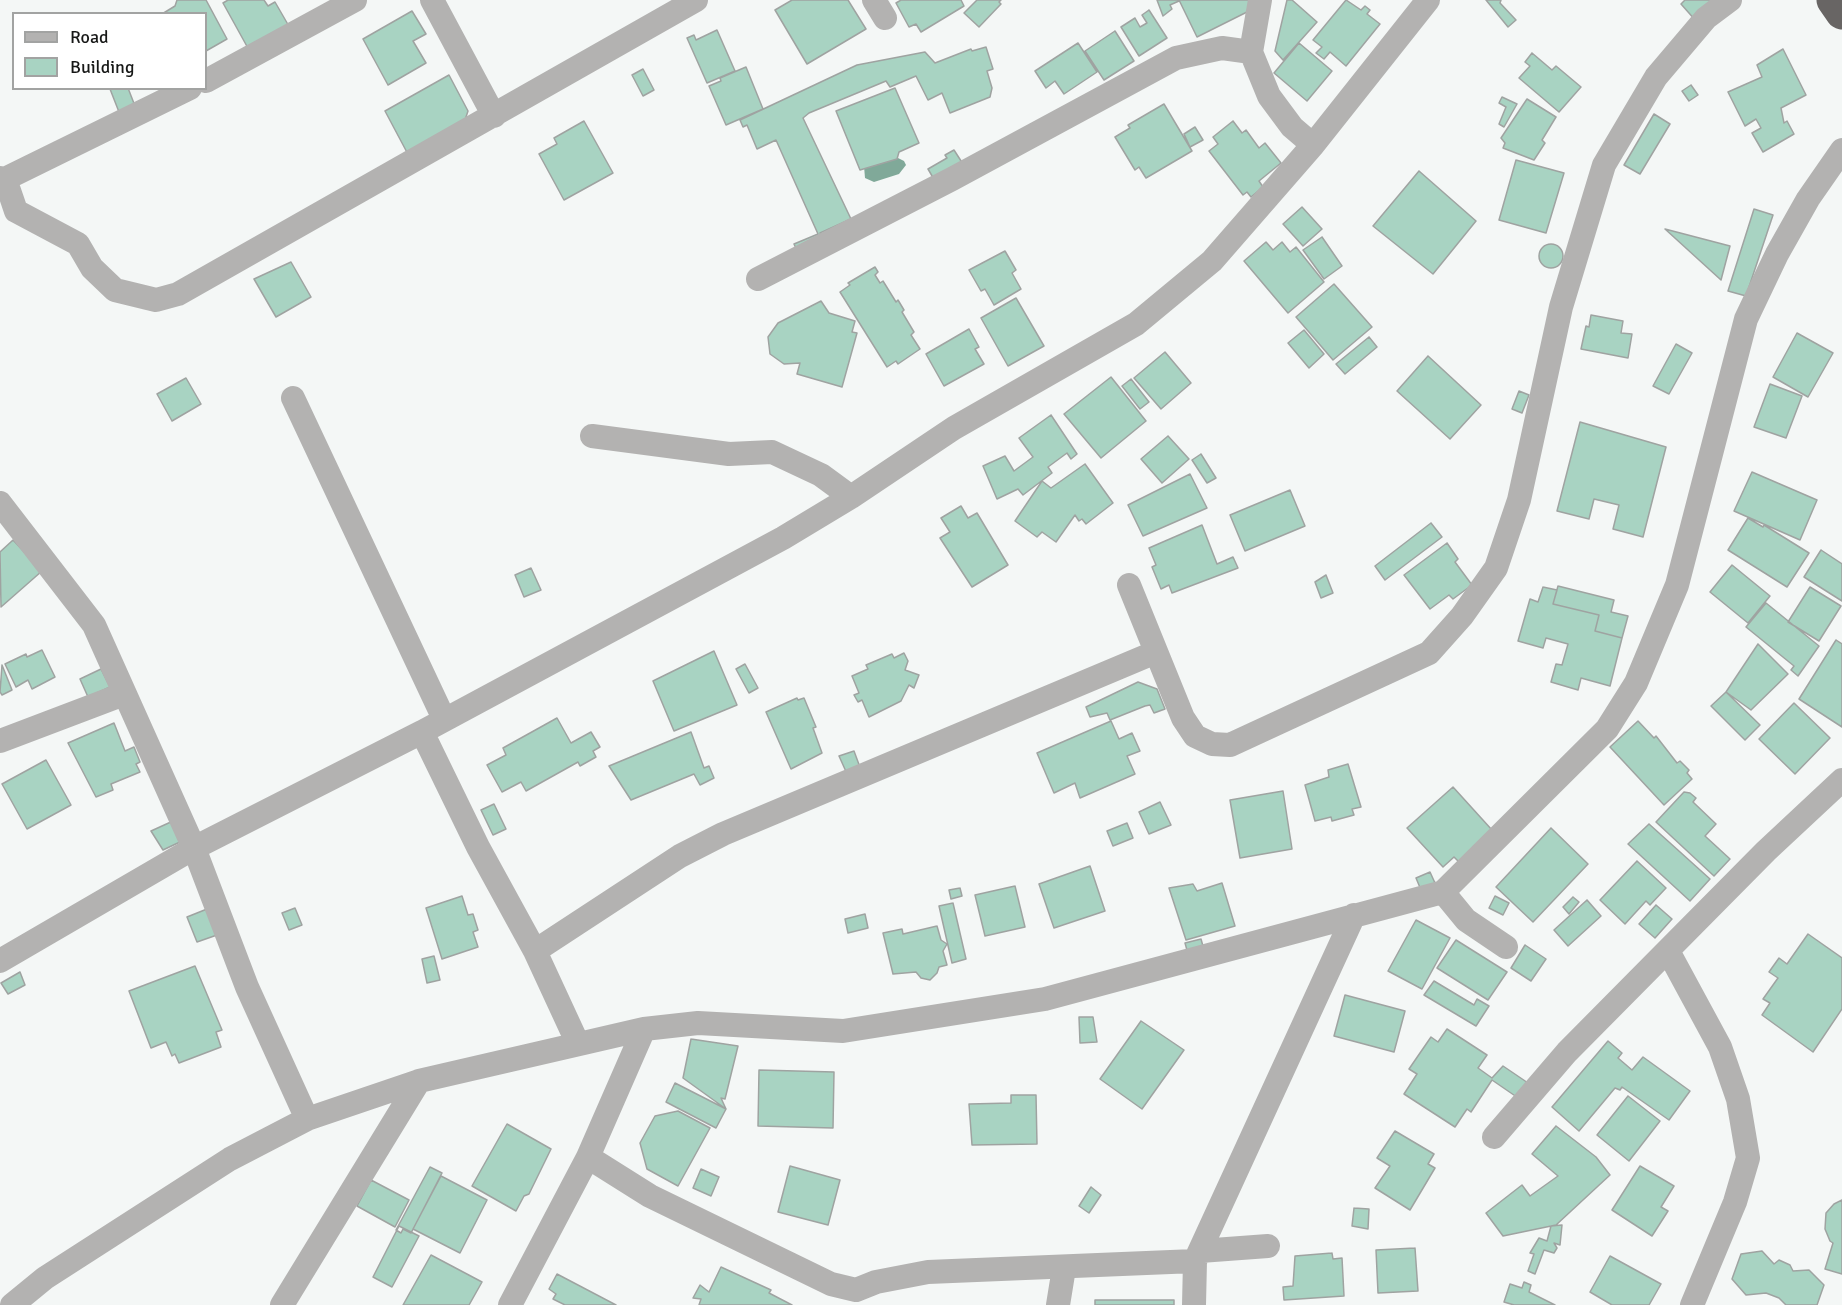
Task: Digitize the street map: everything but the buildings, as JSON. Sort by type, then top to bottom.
[{"type":"highway","points":[[1833,0],[1842,13]]},
{"type":"street","points":[[207,80],[355,0]]},
{"type":"street","points":[[432,0],[494,116]]},
{"type":"street","points":[[186,90],[3,178],[16,211],[78,244],[92,268],[115,290],[156,300],[178,294],[696,0]]},
{"type":"street","points":[[1260,0],[1251,52],[1269,96],[1292,127],[1313,145]]},
{"type":"street","points":[[0,961],[194,848],[422,732],[700,584],[851,497],[954,428],[1136,324],[1212,261],[1313,145],[1428,0]]},
{"type":"street","points":[[1129,585],[1183,718],[1195,736],[1212,744],[1230,745],[1391,673],[1429,653],[1462,616],[1496,568],[1519,500],[1561,307],[1604,165],[1656,77],[1706,18],[1730,0]]},
{"type":"street","points":[[758,279],[952,179],[1176,58],[1222,48],[1251,52]]},
{"type":"street","points":[[8,1299],[45,1278],[230,1159],[307,1119],[418,1081],[644,1029],[698,1023],[843,1031],[1045,999],[1443,892],[1607,729],[1636,683],[1677,585],[1746,319],[1776,254],[1808,199],[1842,150]]},
{"type":"street","points":[[293,398],[444,719]]},
{"type":"street","points":[[592,435],[729,454],[772,452],[821,475],[851,497]]},
{"type":"street","points":[[0,503],[94,625],[194,848],[247,987],[307,1119]]},
{"type":"street","points":[[535,951],[680,856],[723,834],[1156,652]]},
{"type":"street","points":[[0,741],[124,694]]},
{"type":"street","points":[[422,732],[478,846],[535,951],[578,1044]]},
{"type":"street","points":[[1494,1137],[1567,1052],[1766,851],[1842,780]]},
{"type":"street","points":[[1443,892],[1466,920],[1506,947]]},
{"type":"street","points":[[1194,1305],[1197,1256],[1354,915]]},
{"type":"street","points":[[1668,951],[1720,1047],[1738,1099],[1748,1158],[1736,1202],[1692,1305]]},
{"type":"street","points":[[510,1305],[588,1157],[644,1029]]},
{"type":"street","points":[[282,1305],[418,1081]]},
{"type":"street","points":[[588,1157],[650,1196],[831,1284],[856,1290],[876,1282],[928,1272],[1064,1268],[1197,1256],[1268,1246]]},
{"type":"street","points":[[1058,1305],[1064,1268]]},
{"type":"shaded area","points":[[896,157],[904,161],[906,165],[899,174],[874,182],[865,178],[864,166]]}]
